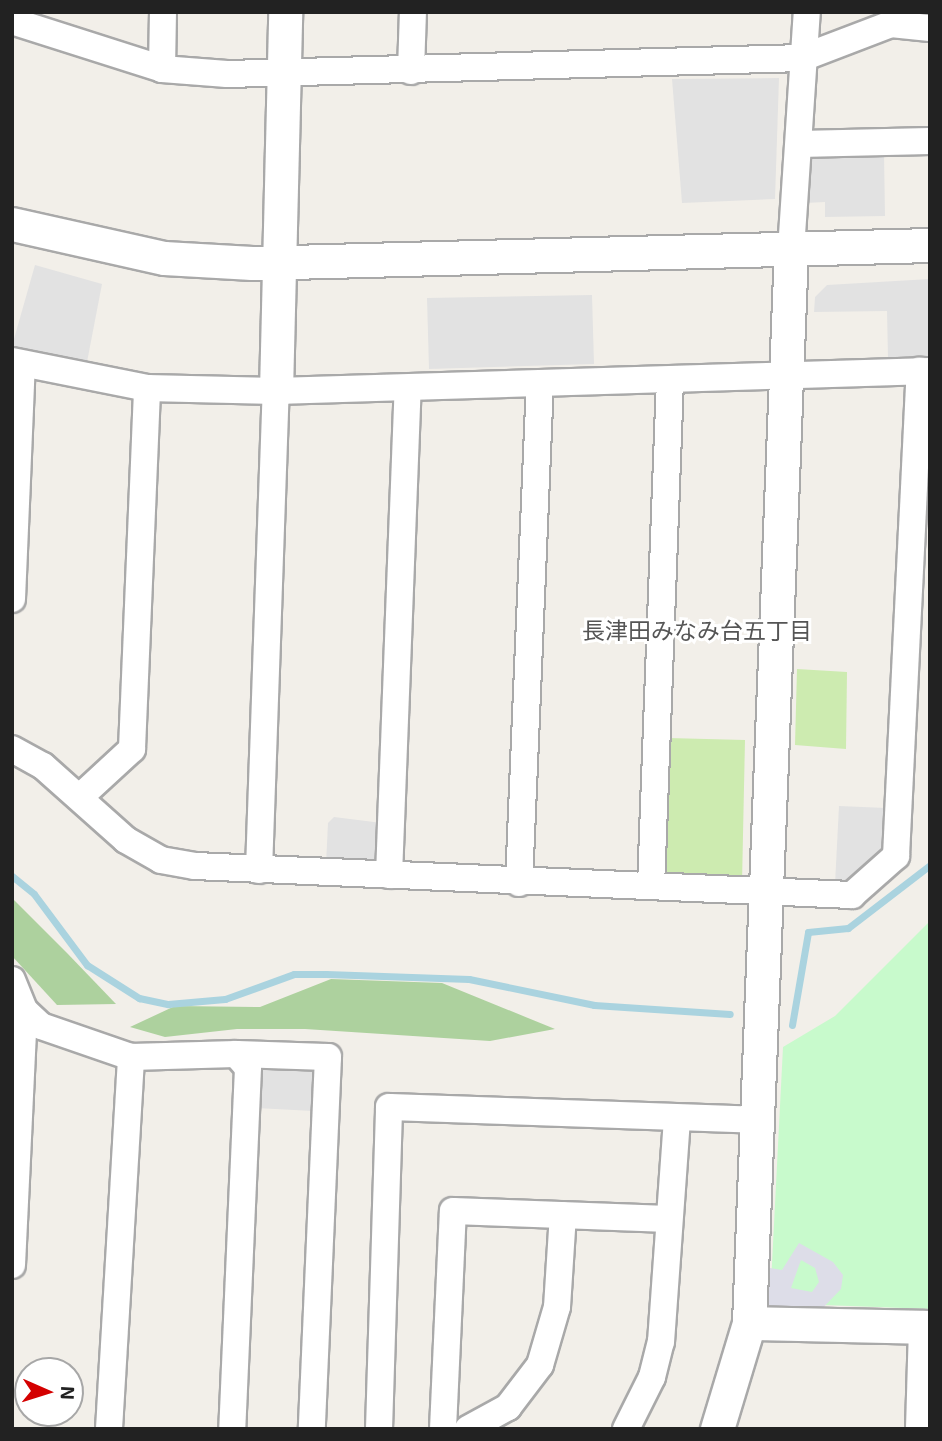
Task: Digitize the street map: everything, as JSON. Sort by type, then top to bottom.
[{"type":"street","points":[[162,69],[163,12]]},
{"type":"street","points":[[259,870],[280,264],[285,12]]},
{"type":"street","points":[[411,71],[413,12]]},
{"type":"street","points":[[717,1429],[749,1322],[785,377],[802,58],[807,12]]},
{"type":"street","points":[[27,22],[162,69],[285,74],[802,58],[891,24],[930,28]]},
{"type":"street","points":[[799,144],[930,141]]},
{"type":"street","points":[[12,224],[164,258],[280,264],[930,245]]},
{"type":"street","points":[[12,599],[17,363],[148,388],[276,391],[540,387],[925,371],[923,491],[896,856],[852,895],[259,870],[160,860],[126,840],[43,765],[12,749]]},
{"type":"street","points":[[651,886],[670,381]]},
{"type":"street","points":[[519,883],[540,387]]},
{"type":"street","points":[[80,797],[132,749],[148,388]]},
{"type":"street","points":[[389,875],[408,391]]},
{"type":"street","points":[[12,980],[24,1010],[12,1265]]},
{"type":"street","points":[[24,1010],[41,1026],[131,1057],[236,1054],[328,1057],[312,1429]]},
{"type":"street","points":[[232,1429],[248,1068],[236,1054]]},
{"type":"street","points":[[109,1429],[131,1057]]},
{"type":"street","points":[[379,1429],[389,1107],[677,1121],[757,1120]]},
{"type":"street","points":[[626,1429],[652,1377],[661,1342],[677,1121]]},
{"type":"street","points":[[443,1429],[453,1211],[669,1219]]},
{"type":"street","points":[[468,1429],[508,1407],[540,1365],[557,1307],[563,1215]]},
{"type":"street","points":[[749,1322],[925,1326],[922,1429]]},
{"type":"green space","points":[[797,669],[847,672],[846,749],[795,745]]},
{"type":"green space","points":[[668,738],[745,740],[742,883],[661,881]]},
{"type":"green space","points":[[12,898],[116,1004],[57,1005],[12,956]]},
{"type":"green space","points":[[930,921],[930,1309],[770,1303],[783,1047],[835,1016]]},
{"type":"green space","points":[[331,979],[442,983],[555,1029],[490,1041],[305,1029],[237,1029],[165,1037],[130,1027],[175,1006],[260,1007]]},
{"type":"shaded area","points":[[779,78],[775,199],[682,203],[672,79]]},
{"type":"shaded area","points":[[884,154],[885,216],[825,217],[825,202],[805,203],[805,163],[814,156]]},
{"type":"shaded area","points":[[35,265],[102,284],[87,362],[12,346]]},
{"type":"shaded area","points":[[930,279],[930,357],[888,358],[887,311],[814,312],[815,297],[827,285]]},
{"type":"shaded area","points":[[592,295],[594,364],[429,369],[427,298]]},
{"type":"shaded area","points":[[839,806],[886,808],[884,848],[862,874],[841,886],[835,884]]},
{"type":"shaded area","points":[[334,817],[382,823],[379,861],[326,865],[328,823]]},
{"type":"shaded area","points":[[259,1059],[316,1062],[313,1111],[256,1108]]},
{"type":"shaded area","points":[[799,1243],[833,1262],[843,1275],[841,1289],[818,1313],[775,1311],[762,1305],[764,1267],[782,1270]],"holes":[[[801,1260],[815,1268],[819,1282],[812,1292],[791,1288]]]},
{"type":"waterway","points":[[792,1025],[808,932],[848,928],[930,865]]},
{"type":"waterway","points":[[12,876],[34,894],[87,965],[139,998],[168,1004],[225,999],[294,974],[326,974],[469,979],[594,1005],[730,1014]]},
{"type":"district","name":"長津田みなみ台五丁目","points":[[697,630]]}]
